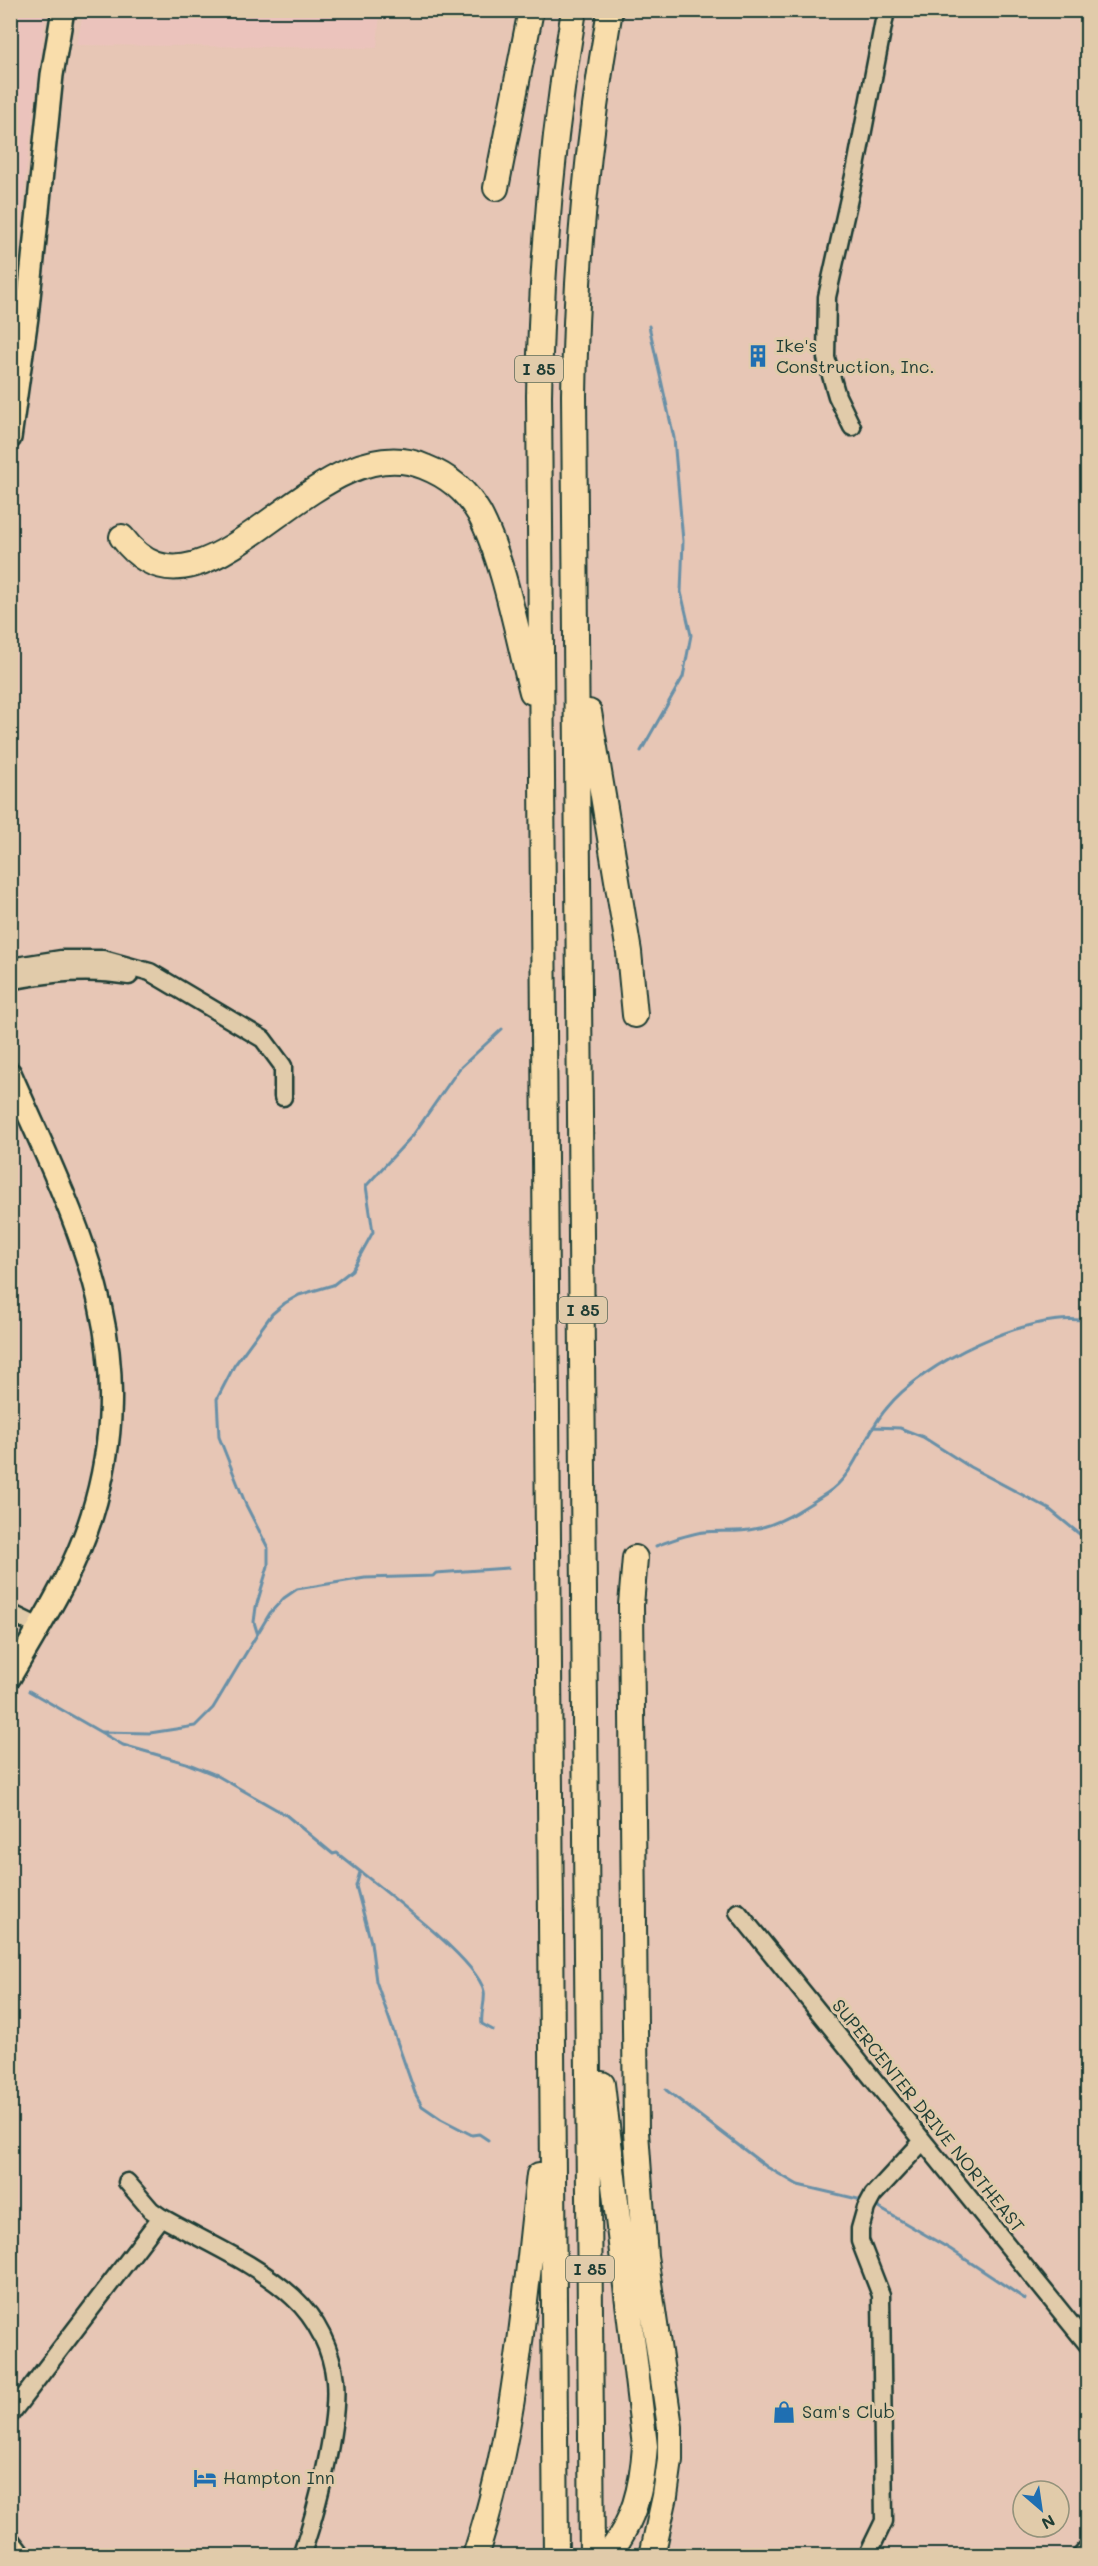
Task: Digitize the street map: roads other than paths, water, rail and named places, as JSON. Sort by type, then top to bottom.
[{"type":"highway","points":[[496,188],[531,10]]},
{"type":"highway","name":"I 85","points":[[556,2556],[539,396],[543,265],[554,140],[574,10]]},
{"type":"highway","name":"I 85","points":[[592,2556],[574,395],[577,268],[589,139],[610,10]]},
{"type":"highway","points":[[122,537],[132,550],[152,563],[175,568],[195,567],[218,556],[334,476],[353,467],[375,460],[397,460],[419,464],[436,471],[454,483],[479,514],[497,560],[542,730]]},
{"type":"highway","points":[[576,639],[629,952],[635,1015]]},
{"type":"highway","points":[[635,1558],[631,1605],[636,2132],[645,2256],[670,2427],[670,2460],[665,2496],[652,2556]]},
{"type":"highway","points":[[589,1982],[645,2433],[642,2477],[624,2534],[607,2556]]},
{"type":"highway","points":[[475,2556],[490,2507],[511,2415],[551,2081]]},
{"type":"main road","points":[[10,438],[19,316],[63,10]]},
{"type":"main road","points":[[10,1073],[86,1248],[100,1297],[110,1363],[109,1415],[103,1472],[91,1516],[70,1571],[10,1677]]},
{"type":"main road","points":[[10,2542],[21,2556]]},
{"type":"street","points":[[852,427],[837,396],[826,358],[827,297],[856,167],[886,10]]},
{"type":"street","points":[[10,966],[62,959],[103,959],[150,972],[263,1039],[283,1066],[282,1097]]},
{"type":"street","points":[[10,981],[59,972],[102,971],[163,981]]},
{"type":"street","points":[[10,1613],[39,1627]]},
{"type":"street","name":"SUPERCENTER DRIVE NORTHEAST","points":[[738,1912],[1088,2345]]},
{"type":"street","points":[[867,2556],[884,2521],[881,2295],[860,2241],[862,2217],[882,2184],[923,2141]]},
{"type":"street","points":[[127,2182],[151,2210],[161,2217],[272,2280],[311,2316],[322,2336],[335,2382],[333,2413],[315,2512],[301,2556]]},
{"type":"street","points":[[10,2415],[161,2217]]},
{"type":"street","points":[[1080,2556],[1088,2547]]},
{"type":"waterway","points":[[641,751],[683,677],[691,635],[681,592],[683,541],[674,438],[649,326]]},
{"type":"waterway","points":[[257,1632],[254,1622],[268,1566],[268,1548],[246,1505],[219,1437],[217,1399],[234,1366],[272,1314],[299,1295],[333,1285],[352,1270],[373,1232],[366,1186],[413,1135],[459,1069],[502,1029]]},
{"type":"waterway","points":[[656,1546],[698,1533],[742,1531],[764,1527],[792,1515],[837,1485],[853,1465],[886,1409],[924,1374],[950,1358],[1008,1332],[1064,1320],[1088,1321]]},
{"type":"waterway","points":[[873,1427],[900,1428],[923,1437],[970,1467],[1049,1509],[1088,1541]]},
{"type":"waterway","points":[[101,1732],[150,1733],[195,1726],[213,1708],[270,1613],[284,1598],[297,1589],[365,1578],[433,1576],[436,1573],[508,1568]]},
{"type":"waterway","points":[[29,1691],[123,1745],[186,1763],[216,1775],[286,1815],[333,1854],[337,1853],[395,1899],[462,1959],[477,1976],[484,1991],[482,2024],[493,2030]]},
{"type":"waterway","points":[[360,1872],[356,1886],[371,1942],[376,1981],[415,2093],[422,2106],[441,2119],[472,2135],[479,2134],[488,2140]]},
{"type":"waterway","points":[[666,2090],[767,2167],[798,2185],[862,2200]]},
{"type":"waterway","points":[[874,2205],[950,2249],[1025,2299]]},
{"type":"place","name":"Ike's Construction, Inc.","points":[[758,356]]},
{"type":"place","name":"Sam's Club","points":[[784,2412]]},
{"type":"place","name":"Hampton Inn","points":[[205,2478]]}]
